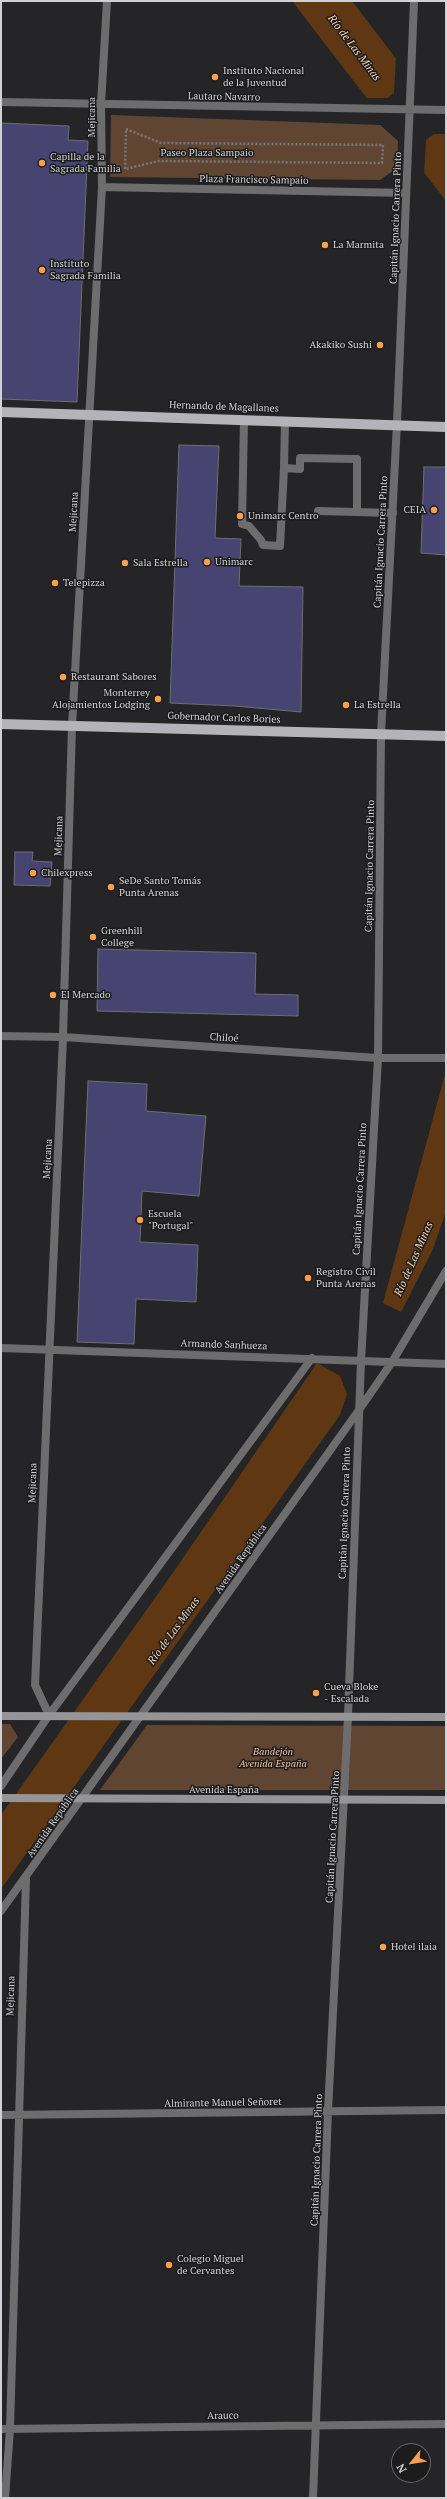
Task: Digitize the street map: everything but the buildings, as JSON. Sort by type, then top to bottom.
[{"type":"main road","name":"Hernando de Magallanes","points":[[1,412],[285,422],[398,424],[446,427]]},
{"type":"main road","name":"Gobernador Carlos Bories","points":[[1,724],[446,736]]},
{"type":"main road","points":[[1,1716],[446,1716]]},
{"type":"main road","name":"Avenida España","points":[[3,1798],[446,1800]]},
{"type":"street","name":"Mejicana","points":[[49,1716],[35,1685],[64,1037],[72,726],[102,187],[101,104],[107,1]]},
{"type":"street","name":"Capitán Ignacio Carrera Pinto","points":[[313,2498],[318,2425],[328,2111],[345,1800],[358,1413],[378,1058],[381,734],[398,424],[414,1]]},
{"type":"street","name":"Lautaro Navarro","points":[[1,102],[442,110]]},
{"type":"street","name":"Plaza Francisco Sampaio","points":[[102,187],[406,193]]},
{"type":"street","points":[[244,420],[242,524],[249,526],[262,540],[263,545],[280,546],[285,422]]},
{"type":"street","points":[[284,468],[300,469],[300,458],[357,459],[357,512]]},
{"type":"street","points":[[318,511],[393,512]]},
{"type":"street","name":"Chiloé","points":[[1,1036],[64,1037],[378,1058],[442,1058]]},
{"type":"street","name":"Avenida República","points":[[1,1911],[143,1716],[358,1413],[392,1362],[446,1271]]},
{"type":"street","name":"Armando Sanhueza","points":[[1,1348],[446,1364]]},
{"type":"street","points":[[1,1786],[49,1716],[312,1358]]},
{"type":"street","name":"Mejicana","points":[[5,2498],[5,2429],[26,1878]]},
{"type":"street","name":"Almirante Manuel Señoret","points":[[1,2115],[446,2110]]},
{"type":"street","name":"Arauco","points":[[5,2429],[446,2424]]},
{"type":"path","name":"Paseo Plaza Sampaio","points":[[126,129],[161,144],[383,145],[382,162],[159,160],[124,169],[126,129]]},
{"type":"green space","points":[[111,115],[380,125],[398,141],[397,168],[380,180],[110,177]]},
{"type":"green space","points":[[1,1724],[10,1724],[18,1737],[1,1759]]},
{"type":"green space","name":"Bandejón Avenida España","points":[[147,1725],[446,1726],[446,1790],[100,1790]]},
{"type":"water","name":"Río de Las Minas","points":[[292,1],[352,1],[446,124],[446,201]]},
{"type":"water","name":"Río de Las Minas","points":[[445,1074],[446,1211],[433,1249],[401,1312],[383,1303]]},
{"type":"water","name":"Río de Las Minas","points":[[317,1363],[340,1376],[347,1394],[340,1415],[1,1889],[1,1815],[172,1574]]},
{"type":"pier","points":[[396,55],[446,121],[446,134],[434,134],[426,140],[424,175],[365,98],[387,98],[394,93]]},
{"type":"place","name":"Instituto Nacional de la Juventud","points":[[215,77]]},
{"type":"place","name":"Capilla de la Sagrada Familia","points":[[42,163]]},
{"type":"place","name":"La Marmita","points":[[325,245]]},
{"type":"place","name":"Instituto Sagrada Familia","points":[[42,270]]},
{"type":"place","name":"Akakiko Sushi","points":[[380,345]]},
{"type":"place","name":"CEIA","points":[[434,510]]},
{"type":"place","name":"Unimarc Centro","points":[[240,516]]},
{"type":"place","name":"Unimarc","points":[[207,562]]},
{"type":"place","name":"Sala Estrella","points":[[125,563]]},
{"type":"place","name":"Telepizza","points":[[55,583]]},
{"type":"place","name":"Restaurant Sabores","points":[[63,677]]},
{"type":"place","name":"Monterrey Alojamientos Lodging","points":[[158,699]]},
{"type":"place","name":"La Estrella","points":[[346,705]]},
{"type":"place","name":"Chilexpress","points":[[33,873]]},
{"type":"place","name":"SeDe Santo Tomás Punta Arenas","points":[[111,887]]},
{"type":"place","name":"Greenhill College","points":[[93,937]]},
{"type":"place","name":"El Mercado","points":[[53,995]]},
{"type":"place","name":"Escuela \"Portugal\"","points":[[140,1220]]},
{"type":"place","name":"Registro Civil Punta Arenas","points":[[308,1278]]},
{"type":"place","name":"Cueva Bloke - Escalada","points":[[316,1693]]},
{"type":"place","name":"Hotel ilaia","points":[[383,1947]]},
{"type":"place","name":"Colegio Miguel de Cervantes","points":[[169,2265]]}]
